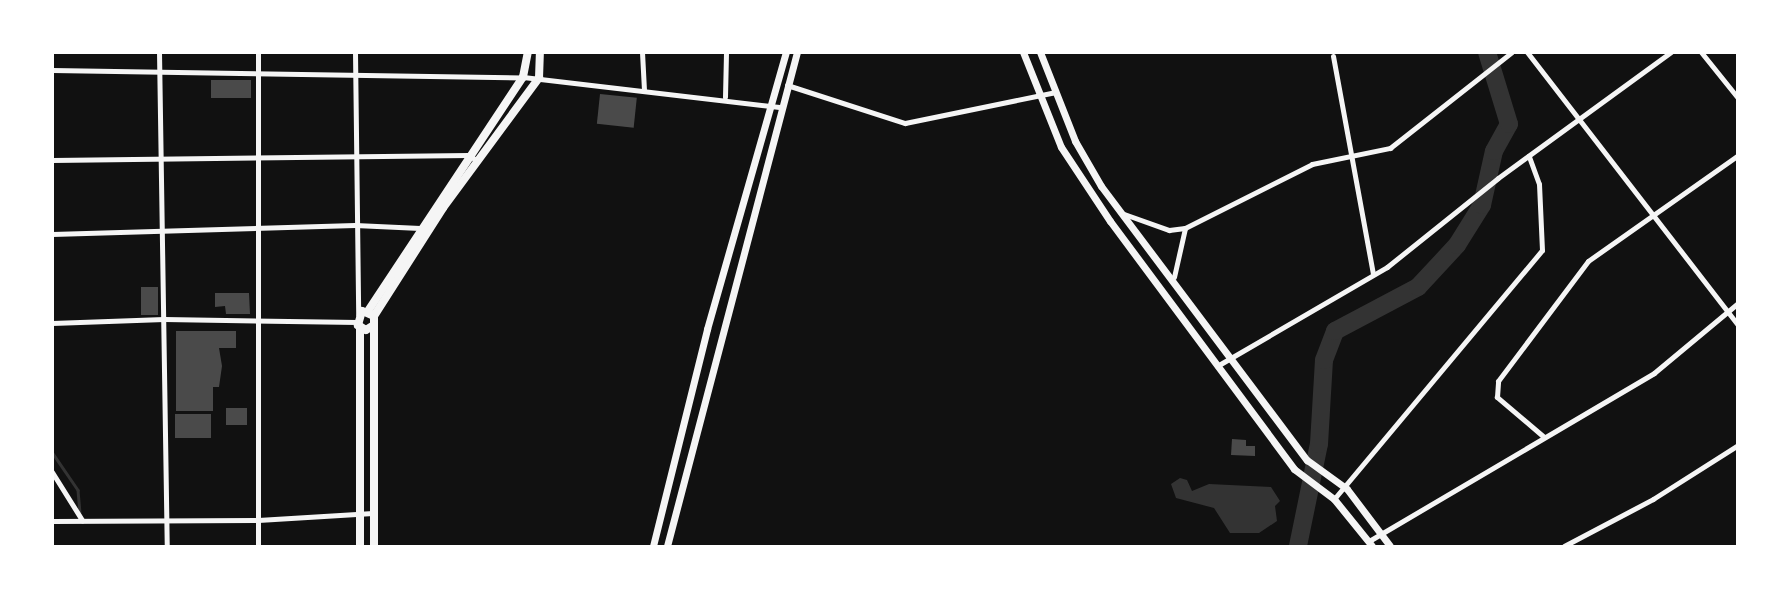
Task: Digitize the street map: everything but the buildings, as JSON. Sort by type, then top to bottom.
[{"type":"highway","points":[[374,547],[372,317],[420,228],[523,77],[527,52]]},
{"type":"highway","points":[[358,322],[372,317],[477,161],[539,78],[540,52]]},
{"type":"highway","points":[[358,322],[372,317]]},
{"type":"highway","points":[[358,322],[360,547]]},
{"type":"main road","points":[[653,547],[707,329],[786,52]]},
{"type":"main road","points":[[667,547],[779,107],[797,52]]},
{"type":"main road","points":[[1023,52],[1061,147],[1092,195],[1294,469],[1334,499],[1371,544]]},
{"type":"main road","points":[[1040,52],[1074,141],[1120,212],[1174,277],[1307,460],[1347,489],[1382,532],[1390,547]]},
{"type":"street","points":[[159,52],[167,547]]},
{"type":"street","points":[[258,52],[255,227],[258,547]]},
{"type":"street","points":[[52,323],[164,319],[358,322],[353,155],[355,52]]},
{"type":"street","points":[[642,52],[644,90]]},
{"type":"street","points":[[725,97],[726,52]]},
{"type":"street","points":[[1120,212],[1170,230],[1185,228],[1298,169],[1390,148],[1404,140],[1473,81],[1512,52]]},
{"type":"street","points":[[1527,52],[1738,325]]},
{"type":"street","points":[[1217,366],[1373,274],[1498,178],[1671,52]]},
{"type":"street","points":[[1701,52],[1738,98]]},
{"type":"street","points":[[1333,56],[1373,274]]},
{"type":"street","points":[[52,70],[523,77],[725,97],[771,103],[779,107]]},
{"type":"street","points":[[787,85],[905,123],[1056,92]]},
{"type":"street","points":[[52,160],[256,155],[469,155],[477,161]]},
{"type":"street","points":[[1544,437],[1505,406],[1496,390],[1588,261],[1656,217],[1738,155]]},
{"type":"street","points":[[1334,499],[1347,489],[1542,250],[1539,184],[1529,156]]},
{"type":"street","points":[[52,234],[355,225],[420,228]]},
{"type":"street","points":[[1174,277],[1185,228]]},
{"type":"street","points":[[1371,544],[1382,532],[1654,373],[1738,303]]},
{"type":"street","points":[[1564,547],[1653,499],[1738,445]]},
{"type":"street","points":[[52,472],[82,520]]},
{"type":"street","points":[[52,521],[258,520],[373,513]]},
{"type":"shaded area","points":[[1180,478],[1187,480],[1192,491],[1209,484],[1271,487],[1280,501],[1275,506],[1277,521],[1259,533],[1230,533],[1214,508],[1176,498],[1171,484]]},
{"type":"waterway","points":[[1298,546],[1319,444],[1324,360],[1335,331],[1418,287],[1457,245],[1482,205],[1494,151],[1509,124],[1487,52]]},
{"type":"waterway","points":[[52,452],[78,490],[80,512]]}]
